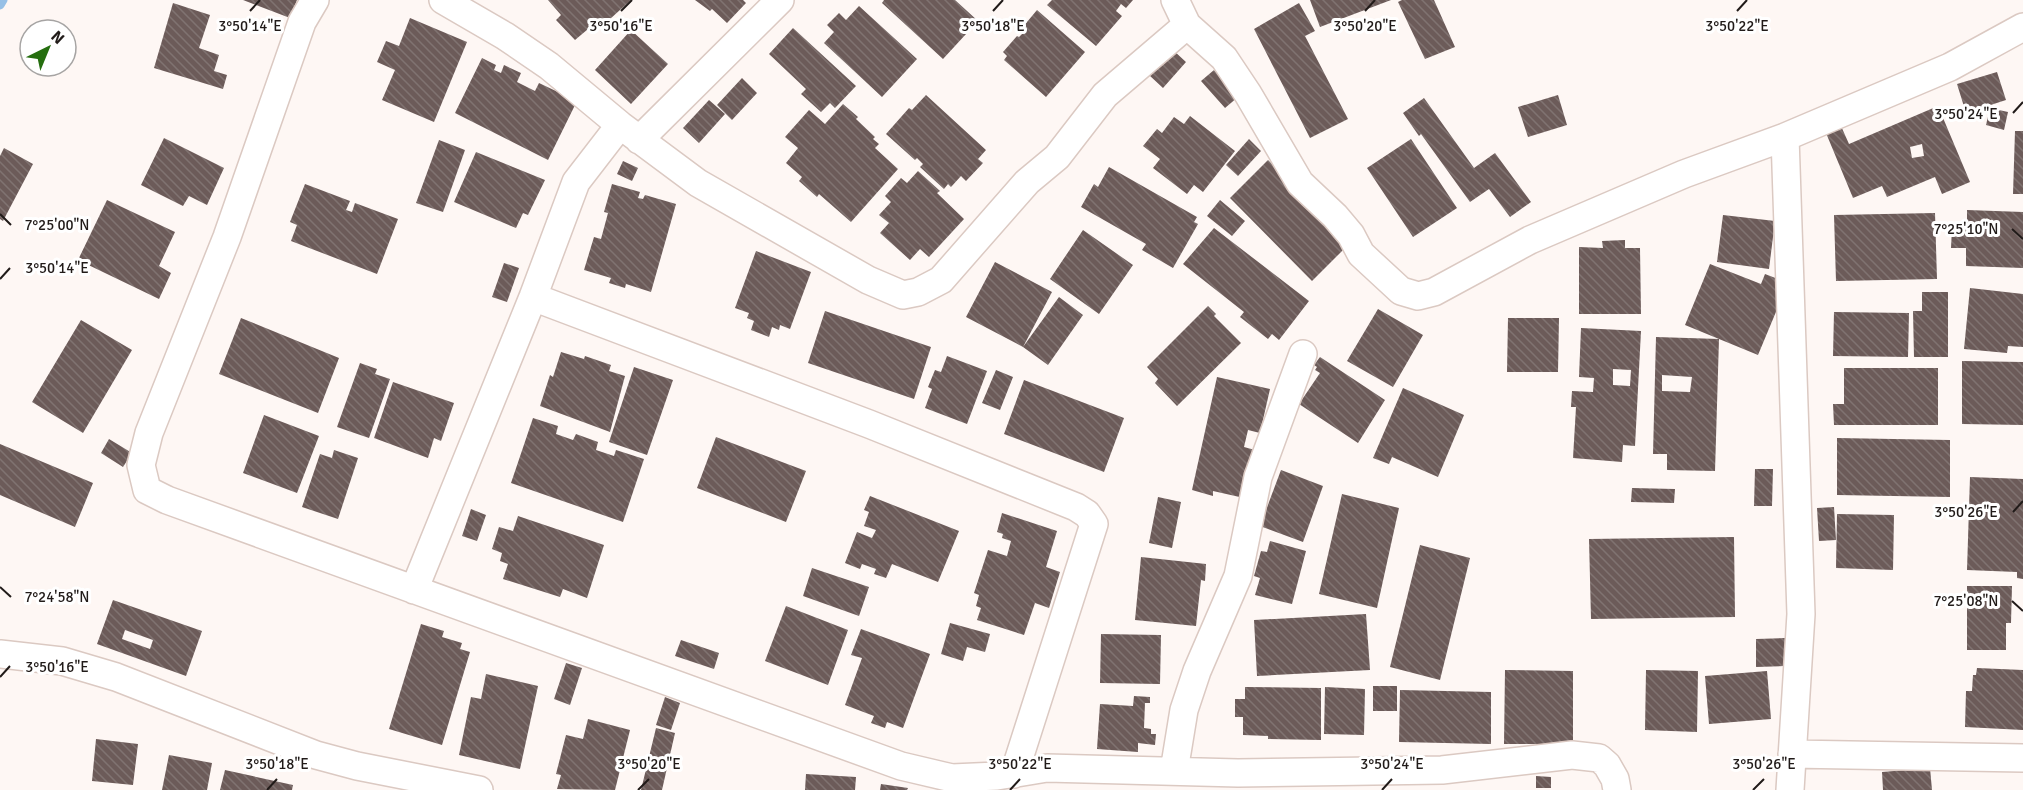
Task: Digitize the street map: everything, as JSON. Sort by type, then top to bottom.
[{"type":"street","points":[[315,0],[302,22],[227,237],[150,433],[141,465],[147,490],[167,500],[901,766],[952,778],[1014,774],[1047,768],[1238,773],[1442,770],[1572,755],[1599,758],[1607,765],[1615,779],[1617,790]]},
{"type":"street","points":[[443,0],[505,36],[549,66],[630,132],[698,183],[868,280],[903,295],[918,292],[941,280],[1027,182],[1057,157],[1105,95],[1187,25]]},
{"type":"street","points":[[414,590],[533,297],[576,182],[780,0]]},
{"type":"street","points":[[1175,0],[1187,25],[1224,58],[1248,94],[1300,183],[1335,216],[1351,235],[1361,254],[1401,291],[1408,295],[1418,296],[1434,292],[1530,240],[1684,174],[1785,137],[1950,67],[2023,27]]},
{"type":"street","points":[[1785,137],[1802,614],[1790,790]]},
{"type":"street","points":[[533,297],[869,424],[1076,507],[1087,514],[1094,524],[1014,774]]},
{"type":"street","points":[[1174,771],[1184,710],[1197,671],[1238,576],[1258,477],[1303,354]]},
{"type":"street","points":[[0,654],[62,661],[116,677],[316,755],[357,766],[480,790]]},
{"type":"street","points":[[1792,754],[2023,759]]},
{"type":"building","points":[[243,0],[297,0],[290,18]]},
{"type":"building","points":[[548,0],[631,0],[599,29],[594,24],[575,40],[556,20],[561,15]]},
{"type":"building","points":[[695,0],[743,0],[746,3],[727,23],[712,9],[710,11]]},
{"type":"building","points":[[884,0],[955,0],[978,21],[943,59],[882,3]]},
{"type":"building","points":[[1052,0],[1133,0],[1126,8],[1121,4],[1116,11],[1122,16],[1096,46],[1047,5]]},
{"type":"building","points":[[1310,0],[1391,0],[1320,27]]},
{"type":"building","points":[[1434,0],[1455,47],[1425,59],[1398,2]]},
{"type":"building","points":[[173,3],[210,15],[199,48],[219,55],[214,71],[227,75],[223,89],[154,68]]},
{"type":"building","points":[[1299,3],[1315,31],[1305,36],[1348,119],[1310,138],[1254,29]]},
{"type":"building","points":[[859,6],[917,59],[882,97],[824,43],[834,32],[827,25],[839,13],[846,20]]},
{"type":"building","points":[[1037,10],[1085,52],[1046,97],[1004,60],[1007,56],[1003,52],[1017,36],[1019,37],[1025,31],[1022,28]]},
{"type":"building","points":[[410,18],[467,42],[434,122],[382,100],[395,70],[377,62],[386,41],[399,46]]},
{"type":"building","points":[[793,28],[856,86],[835,108],[830,103],[821,112],[801,94],[806,89],[769,54]]},
{"type":"building","points":[[631,30],[668,64],[631,104],[595,70]]},
{"type":"building","points":[[1173,50],[1186,62],[1163,88],[1149,75]]},
{"type":"building","points":[[482,58],[496,65],[494,70],[501,73],[504,65],[521,73],[517,82],[535,91],[539,83],[577,101],[548,160],[455,113]]},
{"type":"building","points":[[1214,70],[1238,97],[1225,108],[1201,81]]},
{"type":"building","points":[[1997,72],[2006,100],[1966,113],[1957,84]]},
{"type":"building","points":[[742,78],[757,93],[732,120],[717,105]]},
{"type":"building","points":[[926,95],[986,150],[978,159],[983,163],[966,181],[961,176],[951,187],[948,184],[944,189],[920,167],[923,164],[917,158],[915,160],[886,134],[909,108],[912,110]]},
{"type":"building","points":[[1558,95],[1567,125],[1528,137],[1518,107]]},
{"type":"building","points":[[1424,98],[1474,168],[1495,153],[1531,202],[1510,217],[1489,189],[1470,202],[1403,113]]},
{"type":"building","points":[[709,100],[725,114],[699,143],[683,128]]},
{"type":"building","points":[[843,104],[875,137],[873,139],[879,144],[875,148],[898,169],[851,222],[819,194],[817,197],[799,181],[802,177],[786,163],[798,148],[785,137],[809,110],[825,124]]},
{"type":"building","points":[[1938,106],[1970,182],[1942,194],[1935,177],[1887,197],[1882,186],[1853,198],[1826,133],[1841,126],[1849,144]],"holes":[[[1922,144],[1924,156],[1912,158],[1910,147]]]},
{"type":"building","points":[[1990,108],[2008,112],[2004,130],[1986,125]]},
{"type":"building","points":[[1190,116],[1235,151],[1203,192],[1194,185],[1187,194],[1153,168],[1160,159],[1143,146],[1157,129],[1162,133],[1174,117],[1184,124]]},
{"type":"building","points":[[2015,131],[2023,131],[2023,194],[2013,194]]},
{"type":"building","points":[[164,138],[224,168],[207,205],[189,196],[183,206],[141,185]]},
{"type":"building","points":[[1249,139],[1261,151],[1238,176],[1226,165]]},
{"type":"building","points":[[1411,139],[1457,208],[1413,237],[1367,168]]},
{"type":"building","points":[[439,140],[465,150],[443,212],[416,203]]},
{"type":"building","points":[[4,148],[33,164],[3,221],[0,219],[0,156]]},
{"type":"building","points":[[476,152],[545,180],[528,215],[523,213],[516,228],[454,202]]},
{"type":"building","points":[[1268,160],[1351,242],[1312,281],[1230,198]]},
{"type":"building","points":[[623,161],[638,168],[632,181],[617,174]]},
{"type":"building","points":[[1109,167],[1197,217],[1194,222],[1198,224],[1173,268],[1142,250],[1146,244],[1081,207],[1094,184],[1098,187]]},
{"type":"building","points":[[918,171],[940,191],[937,193],[964,219],[929,257],[920,249],[910,260],[880,233],[889,223],[879,215],[891,202],[885,196],[901,178],[907,183]]},
{"type":"building","points":[[305,184],[350,201],[346,210],[352,212],[355,203],[398,219],[377,274],[291,241],[297,225],[290,222]]},
{"type":"building","points":[[612,184],[640,192],[638,198],[643,199],[645,195],[676,204],[651,292],[626,284],[625,288],[609,283],[611,278],[584,270],[594,237],[601,239],[608,213],[604,212]]},
{"type":"building","points":[[107,200],[175,232],[159,266],[171,273],[159,299],[78,260]]},
{"type":"building","points":[[1220,200],[1245,221],[1232,236],[1207,216]]},
{"type":"building","points":[[1967,210],[2023,212],[2023,268],[1966,266],[1966,248],[1951,248],[1952,228],[1967,228]]},
{"type":"building","points":[[1935,213],[1937,279],[1836,281],[1834,215]]},
{"type":"building","points":[[1723,215],[1775,221],[1769,269],[1717,262]]},
{"type":"building","points":[[1214,228],[1309,301],[1279,340],[1272,334],[1268,339],[1240,317],[1244,312],[1183,264]]},
{"type":"building","points":[[1083,230],[1133,265],[1099,314],[1050,279]]},
{"type":"building","points":[[1625,240],[1625,248],[1640,248],[1641,314],[1579,314],[1579,247],[1603,248],[1602,241]]},
{"type":"building","points":[[756,251],[811,272],[790,329],[780,325],[779,330],[772,327],[769,337],[751,330],[754,321],[747,318],[749,313],[735,308]]},
{"type":"building","points":[[995,262],[1052,292],[1023,347],[966,317]]},
{"type":"building","points":[[504,263],[519,268],[507,302],[492,297]]},
{"type":"building","points":[[1710,264],[1761,284],[1765,274],[1788,283],[1758,355],[1685,325]]},
{"type":"building","points":[[1970,288],[2023,294],[2023,347],[2008,346],[2007,353],[1964,349]]},
{"type":"building","points":[[1922,292],[1948,292],[1948,357],[1914,357],[1913,311],[1922,311]]},
{"type":"building","points":[[1059,297],[1083,315],[1048,365],[1023,347]]},
{"type":"building","points":[[1208,306],[1216,314],[1214,316],[1241,343],[1177,406],[1155,383],[1158,379],[1147,367]]},
{"type":"building","points":[[1378,309],[1423,335],[1393,387],[1347,361]]},
{"type":"building","points":[[825,311],[931,347],[914,399],[808,363]]},
{"type":"building","points":[[1834,312],[1909,313],[1908,357],[1833,356]]},
{"type":"building","points":[[241,318],[339,358],[318,413],[219,374]]},
{"type":"building","points":[[1508,318],[1559,318],[1558,372],[1507,372]]},
{"type":"building","points":[[81,320],[132,350],[83,433],[32,402]]},
{"type":"building","points":[[1581,328],[1641,331],[1635,446],[1623,445],[1622,462],[1573,458],[1576,407],[1571,407],[1572,391],[1593,392],[1594,378],[1579,377]],"holes":[[[1613,369],[1631,370],[1630,386],[1613,385]]]},
{"type":"building","points":[[1656,337],[1719,339],[1715,471],[1667,470],[1667,454],[1653,454]],"holes":[[[1662,375],[1692,377],[1690,392],[1662,391]]]},
{"type":"building","points":[[561,352],[584,359],[585,356],[611,365],[609,371],[625,376],[610,432],[540,406],[550,375],[553,377]]},
{"type":"building","points":[[947,356],[987,371],[967,424],[925,408],[932,389],[928,387],[935,370],[941,372]]},
{"type":"building","points":[[1320,357],[1385,400],[1358,443],[1299,404],[1320,373],[1315,370],[1317,367],[1314,365]]},
{"type":"building","points":[[1962,361],[2023,362],[2023,425],[1962,424]]},
{"type":"building","points":[[360,363],[377,369],[375,374],[390,379],[369,438],[337,427]]},
{"type":"building","points":[[634,367],[673,380],[647,455],[609,442]]},
{"type":"building","points":[[1844,368],[1938,368],[1938,425],[1834,425],[1833,404],[1844,404]]},
{"type":"building","points":[[996,370],[1013,377],[1000,410],[982,403]]},
{"type":"building","points":[[1217,377],[1270,389],[1260,433],[1248,430],[1244,447],[1255,450],[1244,498],[1213,491],[1213,496],[1192,490]]},
{"type":"building","points":[[1024,380],[1124,418],[1104,472],[1004,434]]},
{"type":"building","points":[[393,382],[454,403],[441,441],[434,438],[428,458],[374,438]]},
{"type":"building","points":[[1403,388],[1464,415],[1438,477],[1392,457],[1389,464],[1373,458]]},
{"type":"building","points":[[264,415],[319,436],[297,493],[243,473]]},
{"type":"building","points":[[533,418],[558,426],[556,434],[573,440],[576,434],[598,442],[596,450],[614,456],[616,450],[644,459],[623,522],[511,483]]},
{"type":"building","points":[[716,437],[806,471],[786,522],[697,488]]},
{"type":"building","points":[[1837,438],[1950,440],[1950,497],[1837,495]]},
{"type":"building","points":[[109,439],[132,453],[123,467],[101,453]]},
{"type":"building","points":[[0,444],[93,483],[75,527],[0,495]]},
{"type":"building","points":[[334,450],[358,458],[338,519],[302,507],[320,454],[332,458]]},
{"type":"building","points":[[1755,469],[1773,469],[1772,506],[1754,506]]},
{"type":"building","points":[[1281,470],[1323,486],[1303,542],[1260,526]]},
{"type":"building","points":[[1970,477],[2023,479],[2023,579],[2017,578],[2017,572],[1967,570]]},
{"type":"building","points":[[1632,488],[1675,489],[1674,503],[1631,502]]},
{"type":"building","points":[[1342,494],[1399,508],[1377,608],[1319,594]]},
{"type":"building","points":[[870,496],[959,531],[938,582],[892,564],[886,578],[874,574],[876,569],[862,564],[860,569],[845,563],[857,532],[872,538],[876,530],[864,526],[869,512],[864,510]]},
{"type":"building","points":[[1158,497],[1181,502],[1172,548],[1149,543]]},
{"type":"building","points":[[1834,507],[1836,540],[1819,541],[1817,508]]},
{"type":"building","points":[[471,509],[486,515],[477,541],[462,536]]},
{"type":"building","points":[[1002,513],[1057,531],[1046,567],[1060,572],[1049,608],[1035,603],[1024,635],[977,620],[981,608],[976,606],[979,595],[974,593],[988,550],[1007,556],[1011,541],[1002,538],[1003,534],[997,532]]},
{"type":"building","points":[[1837,514],[1894,515],[1893,570],[1836,568]]},
{"type":"building","points":[[518,516],[604,545],[587,598],[563,589],[560,597],[503,579],[508,564],[500,561],[502,553],[492,549],[499,527],[513,531]]},
{"type":"building","points":[[1734,537],[1735,617],[1591,619],[1589,539]]},
{"type":"building","points":[[1270,541],[1306,551],[1292,604],[1255,595],[1260,578],[1254,576],[1261,551],[1267,552]]},
{"type":"building","points":[[1420,545],[1470,558],[1440,680],[1390,667]]},
{"type":"building","points":[[1141,557],[1206,564],[1205,581],[1201,580],[1196,626],[1135,620]]},
{"type":"building","points":[[812,568],[869,587],[859,616],[803,596]]},
{"type":"building","points":[[1967,586],[2012,586],[2011,623],[2006,623],[2006,650],[1967,650]]},
{"type":"building","points":[[113,600],[202,631],[186,676],[97,644]],"holes":[[[125,630],[153,640],[150,649],[122,639]]]},
{"type":"building","points":[[786,606],[848,630],[828,685],[765,661]]},
{"type":"building","points":[[1366,614],[1370,670],[1257,676],[1254,620]]},
{"type":"building","points":[[950,623],[990,634],[985,652],[967,647],[963,661],[941,654]]},
{"type":"building","points":[[421,624],[444,631],[442,637],[462,643],[460,649],[470,652],[442,745],[389,729]]},
{"type":"building","points":[[861,629],[930,654],[903,728],[887,722],[885,728],[871,723],[874,716],[845,705],[862,658],[851,655]]},
{"type":"building","points":[[1101,634],[1161,635],[1160,684],[1100,683]]},
{"type":"building","points":[[1785,638],[1785,666],[1756,667],[1756,639]]},
{"type":"building","points":[[681,640],[719,653],[714,669],[675,656]]},
{"type":"building","points":[[566,663],[582,668],[570,705],[554,699]]},
{"type":"building","points":[[1977,668],[2023,670],[2023,730],[1965,727],[1966,691],[1972,691],[1973,675],[1976,675]]},
{"type":"building","points":[[1505,670],[1573,671],[1573,744],[1504,744]]},
{"type":"building","points":[[1646,670],[1698,671],[1697,732],[1645,730]]},
{"type":"building","points":[[1767,671],[1771,719],[1709,724],[1705,676]]},
{"type":"building","points":[[486,674],[538,686],[520,769],[459,755],[471,697],[481,699]]},
{"type":"building","points":[[1373,686],[1397,686],[1397,711],[1373,711]]},
{"type":"building","points":[[1245,687],[1321,688],[1321,740],[1268,739],[1268,736],[1243,735],[1243,717],[1235,717],[1235,699],[1245,699]]},
{"type":"building","points":[[1325,687],[1365,689],[1364,735],[1324,734]]},
{"type":"building","points":[[1400,690],[1491,692],[1491,744],[1399,742]]},
{"type":"building","points":[[1134,696],[1150,697],[1150,703],[1145,703],[1144,728],[1151,729],[1151,734],[1156,734],[1155,745],[1138,743],[1138,752],[1097,749],[1100,704],[1133,706]]},
{"type":"building","points":[[665,697],[680,703],[671,730],[656,725]]},
{"type":"building","points":[[588,719],[630,730],[615,790],[557,789],[561,775],[556,774],[566,735],[583,739]]},
{"type":"building","points":[[656,728],[675,733],[662,790],[641,790]]},
{"type":"building","points":[[96,739],[138,744],[133,785],[92,781]]},
{"type":"building","points":[[169,755],[212,763],[207,790],[162,790]]},
{"type":"building","points":[[1930,768],[1932,790],[1883,790],[1882,772]]},
{"type":"building","points":[[225,770],[293,785],[292,790],[220,790]]},
{"type":"building","points":[[806,774],[856,777],[855,790],[805,790]]},
{"type":"building","points":[[1536,776],[1551,777],[1551,788],[1536,788]]},
{"type":"building","points":[[881,784],[908,788],[907,790],[880,790]]},
{"type":"waterway","points":[[0,5],[3,0]]}]
